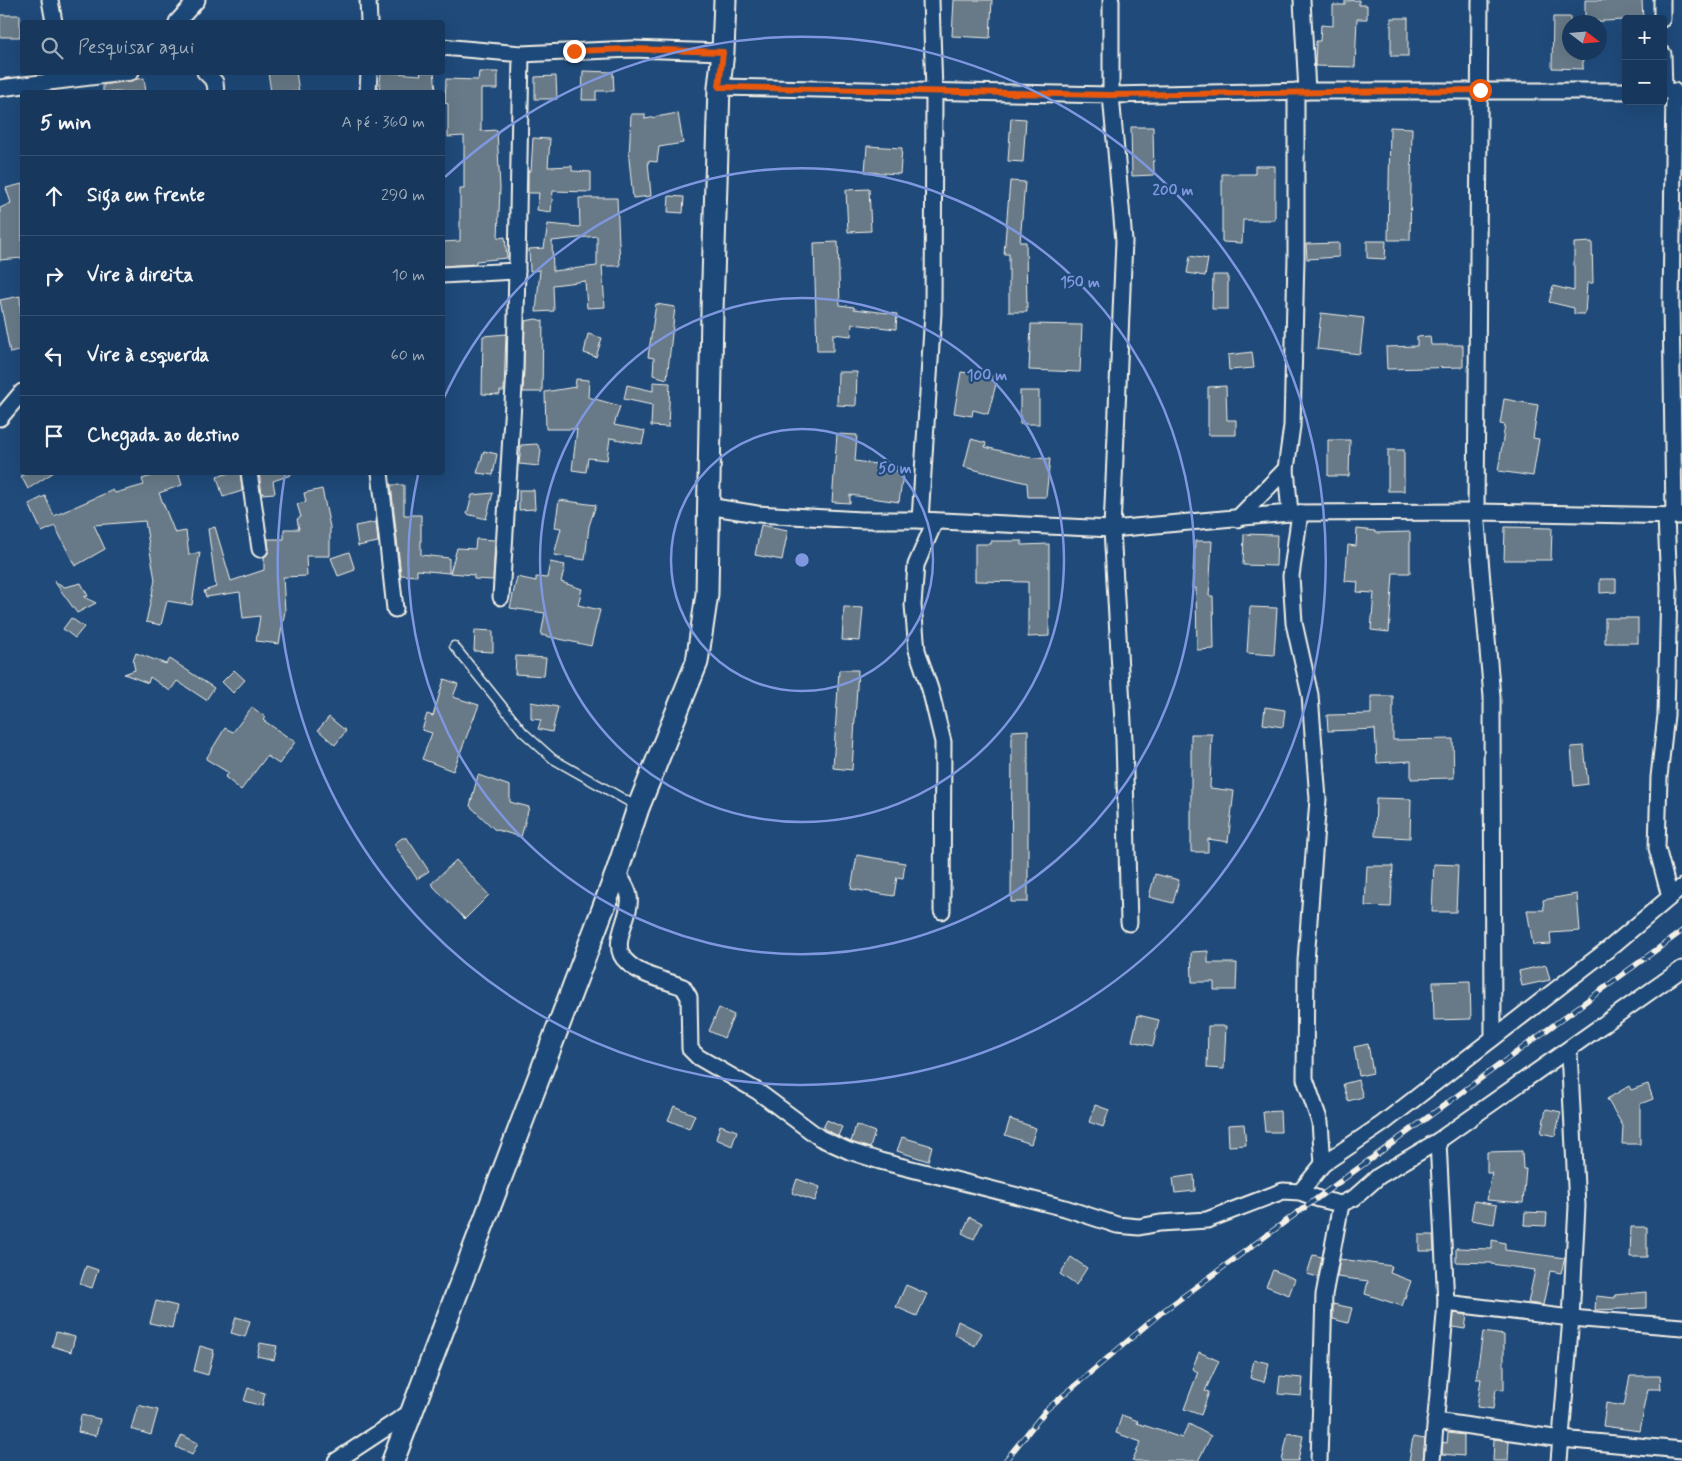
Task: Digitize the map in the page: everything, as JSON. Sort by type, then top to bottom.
[{"type":"street","points":[[50,0],[54,20]]},
{"type":"street","points":[[179,20],[197,0]]},
{"type":"street","points":[[368,0],[369,20]]},
{"type":"street","points":[[393,1461],[617,872],[638,808],[697,662],[707,594],[719,87],[723,52],[725,0]]},
{"type":"street","points":[[931,0],[934,91],[933,313],[927,520],[916,565],[914,605],[917,650],[930,689],[943,742],[942,911]]},
{"type":"street","points":[[1111,0],[1110,95],[1124,241],[1112,529],[1124,740],[1129,923]]},
{"type":"street","points":[[1302,0],[1292,426],[1286,469],[1295,513],[1291,576],[1294,623],[1310,695],[1318,799],[1306,962],[1305,1079],[1320,1122],[1323,1164]]},
{"type":"street","points":[[1480,0],[1476,512],[1492,697],[1493,1038]]},
{"type":"street","points":[[1662,0],[1662,15]]},
{"type":"street","points":[[445,47],[521,54],[632,49],[723,52]]},
{"type":"street","points":[[501,597],[512,447],[521,54]]},
{"type":"street","points":[[1664,60],[1671,91],[1674,516],[1669,588],[1666,714],[1659,777],[1657,848],[1670,898]]},
{"type":"street","points":[[0,88],[68,82],[101,75]]},
{"type":"street","points":[[208,75],[215,82],[216,90]]},
{"type":"street","points":[[368,75],[368,90]]},
{"type":"street","points":[[719,87],[1110,95],[1301,91],[1622,91]]},
{"type":"street","points":[[445,275],[517,271]]},
{"type":"street","points":[[0,418],[20,394]]},
{"type":"street","points":[[1237,519],[1286,469]]},
{"type":"street","points":[[249,475],[260,549]]},
{"type":"street","points":[[380,475],[396,609]]},
{"type":"street","points":[[708,506],[766,515],[861,520],[927,520],[1112,529],[1295,513],[1476,512],[1674,516]]},
{"type":"street","points":[[617,872],[629,896],[629,906],[622,929],[620,953],[626,962],[640,971],[683,987],[689,997],[690,1049],[698,1058],[757,1091],[820,1138],[880,1161],[1003,1191],[1117,1225],[1139,1227],[1160,1222],[1207,1220],[1283,1191],[1300,1192],[1318,1200],[1341,1204],[1354,1198],[1379,1176],[1438,1141],[1569,1051],[1682,969]]},
{"type":"street","points":[[1300,1192],[1323,1164],[1382,1124],[1611,947],[1682,887]]},
{"type":"street","points":[[1559,1461],[1571,1318],[1577,1206],[1569,1051]]},
{"type":"street","points":[[1432,1461],[1446,1303],[1438,1141]]},
{"type":"street","points":[[1319,1461],[1324,1295],[1341,1204]]},
{"type":"street","points":[[1446,1303],[1571,1318],[1682,1327]]},
{"type":"street","points":[[336,1461],[412,1411]]},
{"type":"street","points":[[1435,1421],[1561,1439],[1682,1450]]},
{"type":"lane","points":[[454,646],[523,732],[547,753],[638,808]]},
{"type":"building","points":[[954,0],[992,0],[990,38],[952,36]]},
{"type":"building","points":[[1359,0],[1359,5],[1367,5],[1367,19],[1357,19],[1355,67],[1315,66],[1316,41],[1320,41],[1321,25],[1333,26],[1333,5],[1345,5],[1345,1]]},
{"type":"building","points":[[1585,0],[1642,0],[1643,15],[1622,15],[1622,20],[1607,21],[1607,15],[1585,15]]},
{"type":"building","points":[[0,15],[20,15],[20,37],[0,37]]},
{"type":"building","points":[[1553,17],[1562,17],[1562,60],[1583,60],[1583,69],[1552,68]]},
{"type":"building","points":[[1391,18],[1408,18],[1408,56],[1391,56]]},
{"type":"building","points":[[583,71],[613,72],[614,91],[596,91],[596,100],[582,100]]},
{"type":"building","points":[[479,72],[498,72],[498,89],[481,89],[481,131],[497,130],[500,188],[498,238],[505,237],[507,258],[476,261],[476,264],[445,266],[445,242],[460,241],[460,189],[464,189],[464,136],[448,137],[448,104],[445,103],[446,79],[478,80]]},
{"type":"building","points":[[268,75],[296,75],[299,90],[271,90]]},
{"type":"building","points":[[381,75],[434,75],[436,90],[379,90]]},
{"type":"building","points":[[556,76],[557,99],[535,99],[535,77]]},
{"type":"building","points":[[144,78],[146,90],[103,90],[103,85]]},
{"type":"building","points":[[678,113],[683,143],[659,147],[657,162],[648,161],[651,196],[633,198],[629,159],[631,114],[645,114],[645,119]]},
{"type":"building","points":[[1011,118],[1026,119],[1023,162],[1008,161]]},
{"type":"building","points":[[1131,127],[1153,127],[1154,175],[1132,176]]},
{"type":"building","points":[[1390,127],[1412,128],[1410,240],[1388,240]]},
{"type":"building","points":[[533,138],[550,139],[548,167],[572,166],[572,171],[591,172],[591,192],[553,191],[551,212],[537,210],[539,193],[528,193],[528,171],[531,171]]},
{"type":"building","points":[[867,146],[902,148],[900,174],[865,172]]},
{"type":"building","points":[[1255,166],[1275,166],[1275,220],[1243,220],[1242,243],[1222,242],[1222,174],[1255,174]]},
{"type":"building","points":[[1010,181],[1025,182],[1020,242],[1026,242],[1027,312],[1009,312],[1009,254],[1004,254]]},
{"type":"building","points":[[20,184],[20,258],[0,260],[0,208],[11,203],[6,188]]},
{"type":"building","points":[[869,189],[871,231],[848,232],[846,190]]},
{"type":"building","points":[[669,196],[684,197],[683,213],[668,212]]},
{"type":"building","points":[[579,198],[617,198],[620,266],[602,266],[605,307],[587,308],[585,281],[553,285],[554,311],[536,312],[540,270],[530,271],[529,249],[544,248],[548,224],[580,227]],"holes":[[[597,236],[597,266],[553,271],[552,241]]]},
{"type":"building","points":[[1367,241],[1386,241],[1385,259],[1367,258]]},
{"type":"building","points":[[838,242],[840,305],[854,307],[854,309],[897,314],[896,329],[852,324],[851,336],[833,334],[833,351],[817,351],[814,243]]},
{"type":"building","points":[[1592,242],[1593,283],[1587,283],[1585,314],[1574,314],[1574,308],[1549,302],[1553,286],[1574,291],[1574,243]]},
{"type":"building","points":[[1339,243],[1339,257],[1307,259],[1306,244]]},
{"type":"building","points":[[1190,256],[1208,259],[1205,276],[1187,273]]},
{"type":"building","points":[[1213,275],[1228,275],[1228,309],[1212,309]]},
{"type":"building","points":[[20,296],[20,350],[10,353],[0,300]]},
{"type":"building","points":[[656,304],[675,307],[667,379],[653,375],[654,358],[648,357]]},
{"type":"building","points":[[1321,313],[1364,318],[1360,354],[1317,349]]},
{"type":"building","points":[[536,319],[543,321],[542,392],[523,392],[525,321]]},
{"type":"building","points":[[1031,324],[1082,325],[1080,372],[1029,370]]},
{"type":"building","points":[[506,334],[504,391],[500,391],[500,395],[482,394],[483,336]]},
{"type":"building","points":[[588,334],[602,338],[596,357],[584,353]]},
{"type":"building","points":[[1430,336],[1431,345],[1463,345],[1463,367],[1387,369],[1386,347],[1417,346],[1417,337]]},
{"type":"building","points":[[1252,352],[1254,368],[1229,370],[1228,355]]},
{"type":"building","points":[[838,372],[857,372],[856,406],[837,405]]},
{"type":"building","points":[[961,372],[998,377],[988,414],[973,410],[972,416],[954,413]]},
{"type":"building","points":[[576,379],[589,380],[588,397],[620,406],[614,425],[645,431],[642,444],[610,438],[607,460],[588,458],[586,472],[572,470],[577,429],[546,429],[545,392],[575,387]]},
{"type":"building","points":[[653,382],[670,383],[668,427],[651,426],[652,405],[624,399],[627,385],[653,391]]},
{"type":"building","points":[[1226,386],[1227,420],[1236,420],[1236,435],[1208,435],[1208,387]]},
{"type":"building","points":[[1020,391],[1039,391],[1039,424],[1020,424]]},
{"type":"building","points":[[1504,399],[1538,405],[1533,438],[1539,439],[1533,476],[1498,471],[1505,425],[1500,424]]},
{"type":"building","points":[[837,434],[857,435],[855,461],[904,468],[899,502],[850,495],[850,503],[832,502]]},
{"type":"building","points":[[971,439],[986,443],[985,447],[1026,457],[1050,459],[1046,497],[1028,497],[1027,483],[964,467]]},
{"type":"building","points":[[1328,440],[1350,440],[1349,476],[1328,476]]},
{"type":"building","points":[[537,444],[541,450],[539,466],[519,464],[521,445]]},
{"type":"building","points":[[1388,450],[1404,450],[1404,491],[1388,491]]},
{"type":"building","points":[[484,451],[497,454],[493,475],[477,473]]},
{"type":"building","points":[[23,475],[49,475],[28,489],[21,476]]},
{"type":"building","points":[[155,475],[179,475],[182,485],[159,493],[175,533],[186,531],[189,555],[200,552],[192,605],[167,601],[161,625],[146,622],[155,580],[145,521],[94,525],[105,549],[75,566],[55,526],[42,532],[29,504],[45,496],[54,516],[113,490],[115,493],[144,485],[142,479]]},
{"type":"building","points":[[223,475],[240,475],[242,491],[223,497],[217,477]]},
{"type":"building","points":[[259,475],[291,475],[273,481],[275,493],[262,494]]},
{"type":"building","points":[[391,485],[404,485],[404,515],[421,515],[421,555],[449,558],[449,573],[417,570],[417,576],[401,575]]},
{"type":"building","points":[[322,489],[330,527],[330,556],[306,556],[307,576],[283,577],[285,611],[279,644],[256,641],[260,616],[243,618],[240,592],[206,597],[204,591],[216,587],[208,529],[215,527],[231,581],[264,570],[264,557],[269,552],[268,539],[284,539],[284,529],[299,529],[297,519],[301,517],[297,504],[306,502],[304,493]]},
{"type":"building","points":[[519,490],[534,490],[535,509],[519,510]]},
{"type":"building","points":[[493,493],[486,519],[467,514],[472,495]]},
{"type":"building","points":[[559,500],[596,505],[589,526],[585,560],[554,555],[561,528],[555,527]]},
{"type":"building","points":[[376,522],[378,542],[358,546],[355,526]]},
{"type":"building","points":[[761,525],[788,530],[782,560],[755,555]]},
{"type":"building","points":[[1505,527],[1552,528],[1551,560],[1504,560]]},
{"type":"building","points":[[1357,529],[1375,531],[1375,533],[1410,532],[1410,573],[1393,573],[1389,632],[1371,630],[1374,593],[1357,592],[1358,582],[1345,581],[1348,545],[1356,546]]},
{"type":"building","points":[[1244,534],[1277,535],[1276,566],[1243,565]]},
{"type":"building","points":[[476,539],[495,540],[493,580],[474,579],[474,575],[450,573],[457,548],[475,549]]},
{"type":"building","points":[[991,541],[1022,541],[1022,545],[1049,544],[1049,636],[1028,637],[1028,582],[975,581],[975,544],[991,544]]},
{"type":"building","points":[[1195,541],[1212,541],[1209,596],[1213,596],[1214,649],[1197,650],[1196,588],[1192,588]]},
{"type":"building","points":[[349,552],[355,570],[338,576],[331,558]]},
{"type":"building","points":[[550,562],[565,565],[561,582],[582,589],[578,605],[600,610],[591,646],[541,635],[545,613],[510,608],[517,577],[536,581],[536,577],[547,578]]},
{"type":"building","points":[[1600,579],[1616,579],[1616,592],[1600,593]]},
{"type":"building","points":[[54,581],[65,587],[81,583],[88,596],[84,597],[96,603],[77,613]]},
{"type":"building","points":[[844,607],[863,608],[860,641],[842,640]]},
{"type":"building","points":[[1250,607],[1277,608],[1274,655],[1247,653]]},
{"type":"building","points":[[71,618],[84,627],[75,638],[63,629]]},
{"type":"building","points":[[1605,618],[1638,618],[1638,643],[1605,643]]},
{"type":"building","points":[[475,630],[493,631],[493,652],[474,651]]},
{"type":"building","points":[[136,653],[166,664],[170,659],[214,688],[206,700],[177,681],[170,691],[150,677],[148,683],[124,674],[135,670],[133,661]]},
{"type":"building","points":[[516,656],[546,658],[544,676],[515,674]]},
{"type":"building","points":[[234,670],[245,680],[233,693],[222,682]]},
{"type":"building","points":[[839,670],[858,670],[852,770],[833,768]]},
{"type":"building","points":[[444,679],[458,684],[453,697],[479,705],[453,771],[422,759],[432,733],[422,730],[427,714],[433,716]]},
{"type":"building","points":[[1371,696],[1393,696],[1393,740],[1453,739],[1454,778],[1411,779],[1411,761],[1377,763],[1375,729],[1328,731],[1327,715],[1371,714]]},
{"type":"building","points":[[531,702],[558,707],[552,732],[538,729],[541,720],[531,719]]},
{"type":"building","points":[[252,707],[265,717],[263,720],[295,742],[279,764],[267,756],[241,790],[225,777],[229,773],[206,759],[225,728],[233,732]]},
{"type":"building","points":[[1265,707],[1285,710],[1283,727],[1263,724]]},
{"type":"building","points":[[329,717],[346,731],[335,745],[318,730]]},
{"type":"building","points":[[1028,730],[1028,902],[1011,902],[1012,731]]},
{"type":"building","points":[[1191,734],[1212,734],[1210,788],[1234,791],[1228,842],[1208,839],[1208,852],[1191,852]]},
{"type":"building","points":[[1584,746],[1588,784],[1574,786],[1571,747]]},
{"type":"building","points":[[478,775],[510,786],[510,802],[529,807],[521,837],[494,829],[470,806]]},
{"type":"building","points":[[1376,798],[1411,799],[1410,838],[1375,836]]},
{"type":"building","points":[[402,838],[407,838],[429,871],[417,879],[394,844]]},
{"type":"building","points":[[857,855],[905,863],[903,878],[897,877],[894,896],[851,889]]},
{"type":"building","points":[[456,860],[489,895],[465,919],[431,884]]},
{"type":"building","points":[[1434,864],[1458,865],[1456,912],[1432,912]]},
{"type":"building","points":[[1367,866],[1393,866],[1391,907],[1365,906]]},
{"type":"building","points":[[1155,874],[1179,880],[1173,903],[1149,897]]},
{"type":"building","points":[[1577,894],[1580,931],[1550,933],[1551,944],[1533,945],[1527,910],[1544,910],[1543,900]]},
{"type":"building","points":[[1208,951],[1208,963],[1237,963],[1236,990],[1214,990],[1214,982],[1192,982],[1191,952]]},
{"type":"building","points":[[1546,965],[1550,980],[1522,986],[1519,971]]},
{"type":"building","points":[[1470,981],[1471,1019],[1434,1020],[1433,982]]},
{"type":"building","points":[[719,1008],[734,1015],[724,1038],[709,1031]]},
{"type":"building","points":[[1138,1015],[1159,1020],[1153,1046],[1132,1041]]},
{"type":"building","points":[[1208,1026],[1226,1026],[1224,1069],[1207,1068]]},
{"type":"building","points":[[1368,1044],[1373,1073],[1359,1076],[1354,1047]]},
{"type":"building","points":[[1358,1080],[1363,1097],[1348,1101],[1343,1084]]},
{"type":"building","points":[[1648,1084],[1653,1099],[1640,1104],[1640,1144],[1622,1144],[1623,1126],[1607,1099],[1629,1086],[1631,1090]]},
{"type":"building","points":[[1095,1105],[1109,1110],[1103,1127],[1089,1122]]},
{"type":"building","points":[[674,1106],[695,1115],[689,1129],[668,1120]]},
{"type":"building","points":[[1546,1109],[1561,1112],[1555,1136],[1541,1133]]},
{"type":"building","points":[[1280,1111],[1281,1132],[1265,1132],[1263,1112]]},
{"type":"building","points":[[1010,1119],[1036,1128],[1031,1144],[1005,1135]]},
{"type":"building","points":[[827,1120],[842,1127],[838,1136],[823,1128]]},
{"type":"building","points":[[1244,1124],[1246,1145],[1229,1146],[1228,1125]]},
{"type":"building","points":[[720,1125],[737,1131],[732,1146],[716,1139]]},
{"type":"building","points":[[856,1125],[875,1132],[870,1148],[851,1142]]},
{"type":"building","points":[[902,1137],[932,1146],[928,1161],[897,1151]]},
{"type":"building","points":[[1522,1151],[1523,1169],[1526,1169],[1523,1203],[1487,1200],[1492,1173],[1487,1173],[1487,1152]]},
{"type":"building","points":[[1194,1175],[1195,1191],[1175,1193],[1173,1178]]},
{"type":"building","points":[[797,1179],[820,1187],[815,1201],[792,1193]]},
{"type":"building","points":[[1474,1201],[1497,1205],[1494,1224],[1471,1220]]},
{"type":"building","points":[[1525,1212],[1547,1213],[1546,1226],[1524,1225]]},
{"type":"building","points":[[970,1217],[982,1223],[974,1239],[962,1233]]},
{"type":"building","points":[[1631,1227],[1647,1227],[1647,1257],[1630,1257]]},
{"type":"building","points":[[1419,1235],[1433,1235],[1434,1251],[1419,1251]]},
{"type":"building","points":[[1492,1240],[1505,1243],[1505,1250],[1565,1258],[1561,1273],[1550,1271],[1543,1305],[1528,1303],[1535,1270],[1491,1263],[1456,1262],[1456,1248],[1492,1249]]},
{"type":"building","points":[[1313,1255],[1322,1257],[1318,1277],[1307,1274]]},
{"type":"building","points":[[1071,1257],[1087,1268],[1076,1285],[1060,1274]]},
{"type":"building","points":[[1340,1259],[1392,1266],[1390,1273],[1411,1281],[1402,1306],[1365,1294],[1368,1281],[1337,1277]]},
{"type":"building","points":[[86,1266],[98,1270],[92,1288],[80,1284]]},
{"type":"building","points":[[1273,1270],[1295,1279],[1289,1295],[1266,1286]]},
{"type":"building","points":[[906,1285],[927,1294],[917,1316],[896,1307]]},
{"type":"building","points":[[1646,1292],[1646,1308],[1595,1310],[1596,1296],[1615,1298],[1615,1295]]},
{"type":"building","points":[[156,1301],[177,1306],[172,1328],[150,1323]]},
{"type":"building","points":[[1333,1304],[1352,1308],[1348,1323],[1333,1319]]},
{"type":"building","points":[[1454,1313],[1467,1315],[1465,1329],[1453,1327]]},
{"type":"building","points":[[236,1317],[250,1321],[245,1337],[231,1333]]},
{"type":"building","points":[[958,1321],[982,1333],[975,1346],[954,1334]]},
{"type":"building","points":[[56,1332],[75,1337],[71,1352],[52,1346]]},
{"type":"building","points":[[1483,1332],[1504,1335],[1504,1390],[1496,1389],[1493,1409],[1477,1407],[1481,1379],[1476,1379]]},
{"type":"building","points":[[260,1343],[277,1346],[274,1360],[257,1356]]},
{"type":"building","points":[[200,1346],[214,1350],[208,1375],[194,1371]]},
{"type":"building","points":[[1199,1352],[1219,1361],[1205,1391],[1209,1392],[1201,1415],[1184,1409],[1198,1372],[1192,1369]]},
{"type":"building","points":[[1254,1360],[1269,1363],[1264,1382],[1250,1378]]},
{"type":"building","points":[[1280,1376],[1303,1378],[1301,1396],[1278,1394]]},
{"type":"building","points":[[1630,1376],[1660,1376],[1661,1389],[1648,1389],[1640,1431],[1603,1426],[1606,1403],[1624,1406]]},
{"type":"building","points":[[248,1388],[265,1393],[262,1406],[244,1401]]},
{"type":"building","points":[[138,1405],[158,1410],[151,1435],[131,1429]]},
{"type":"building","points":[[81,1415],[100,1419],[96,1436],[78,1432]]},
{"type":"building","points":[[1122,1415],[1138,1421],[1137,1423],[1182,1438],[1189,1424],[1211,1436],[1198,1461],[1132,1461],[1141,1442],[1116,1433]]},
{"type":"building","points":[[1288,1433],[1303,1436],[1298,1461],[1282,1461]]},
{"type":"building","points":[[1448,1433],[1464,1435],[1464,1456],[1442,1454],[1443,1442],[1447,1443]]},
{"type":"building","points":[[182,1435],[198,1443],[192,1455],[176,1447]]},
{"type":"building","points":[[1413,1437],[1425,1439],[1423,1461],[1409,1461]]},
{"type":"building","points":[[1494,1439],[1509,1441],[1508,1461],[1493,1461]]},
{"type":"railway","points":[[1005,1461],[1046,1410],[1162,1312],[1682,931]]},
{"type":"route","points":[[574,51],[632,49],[688,53],[723,52],[719,87],[1110,95],[1480,90]]}]
